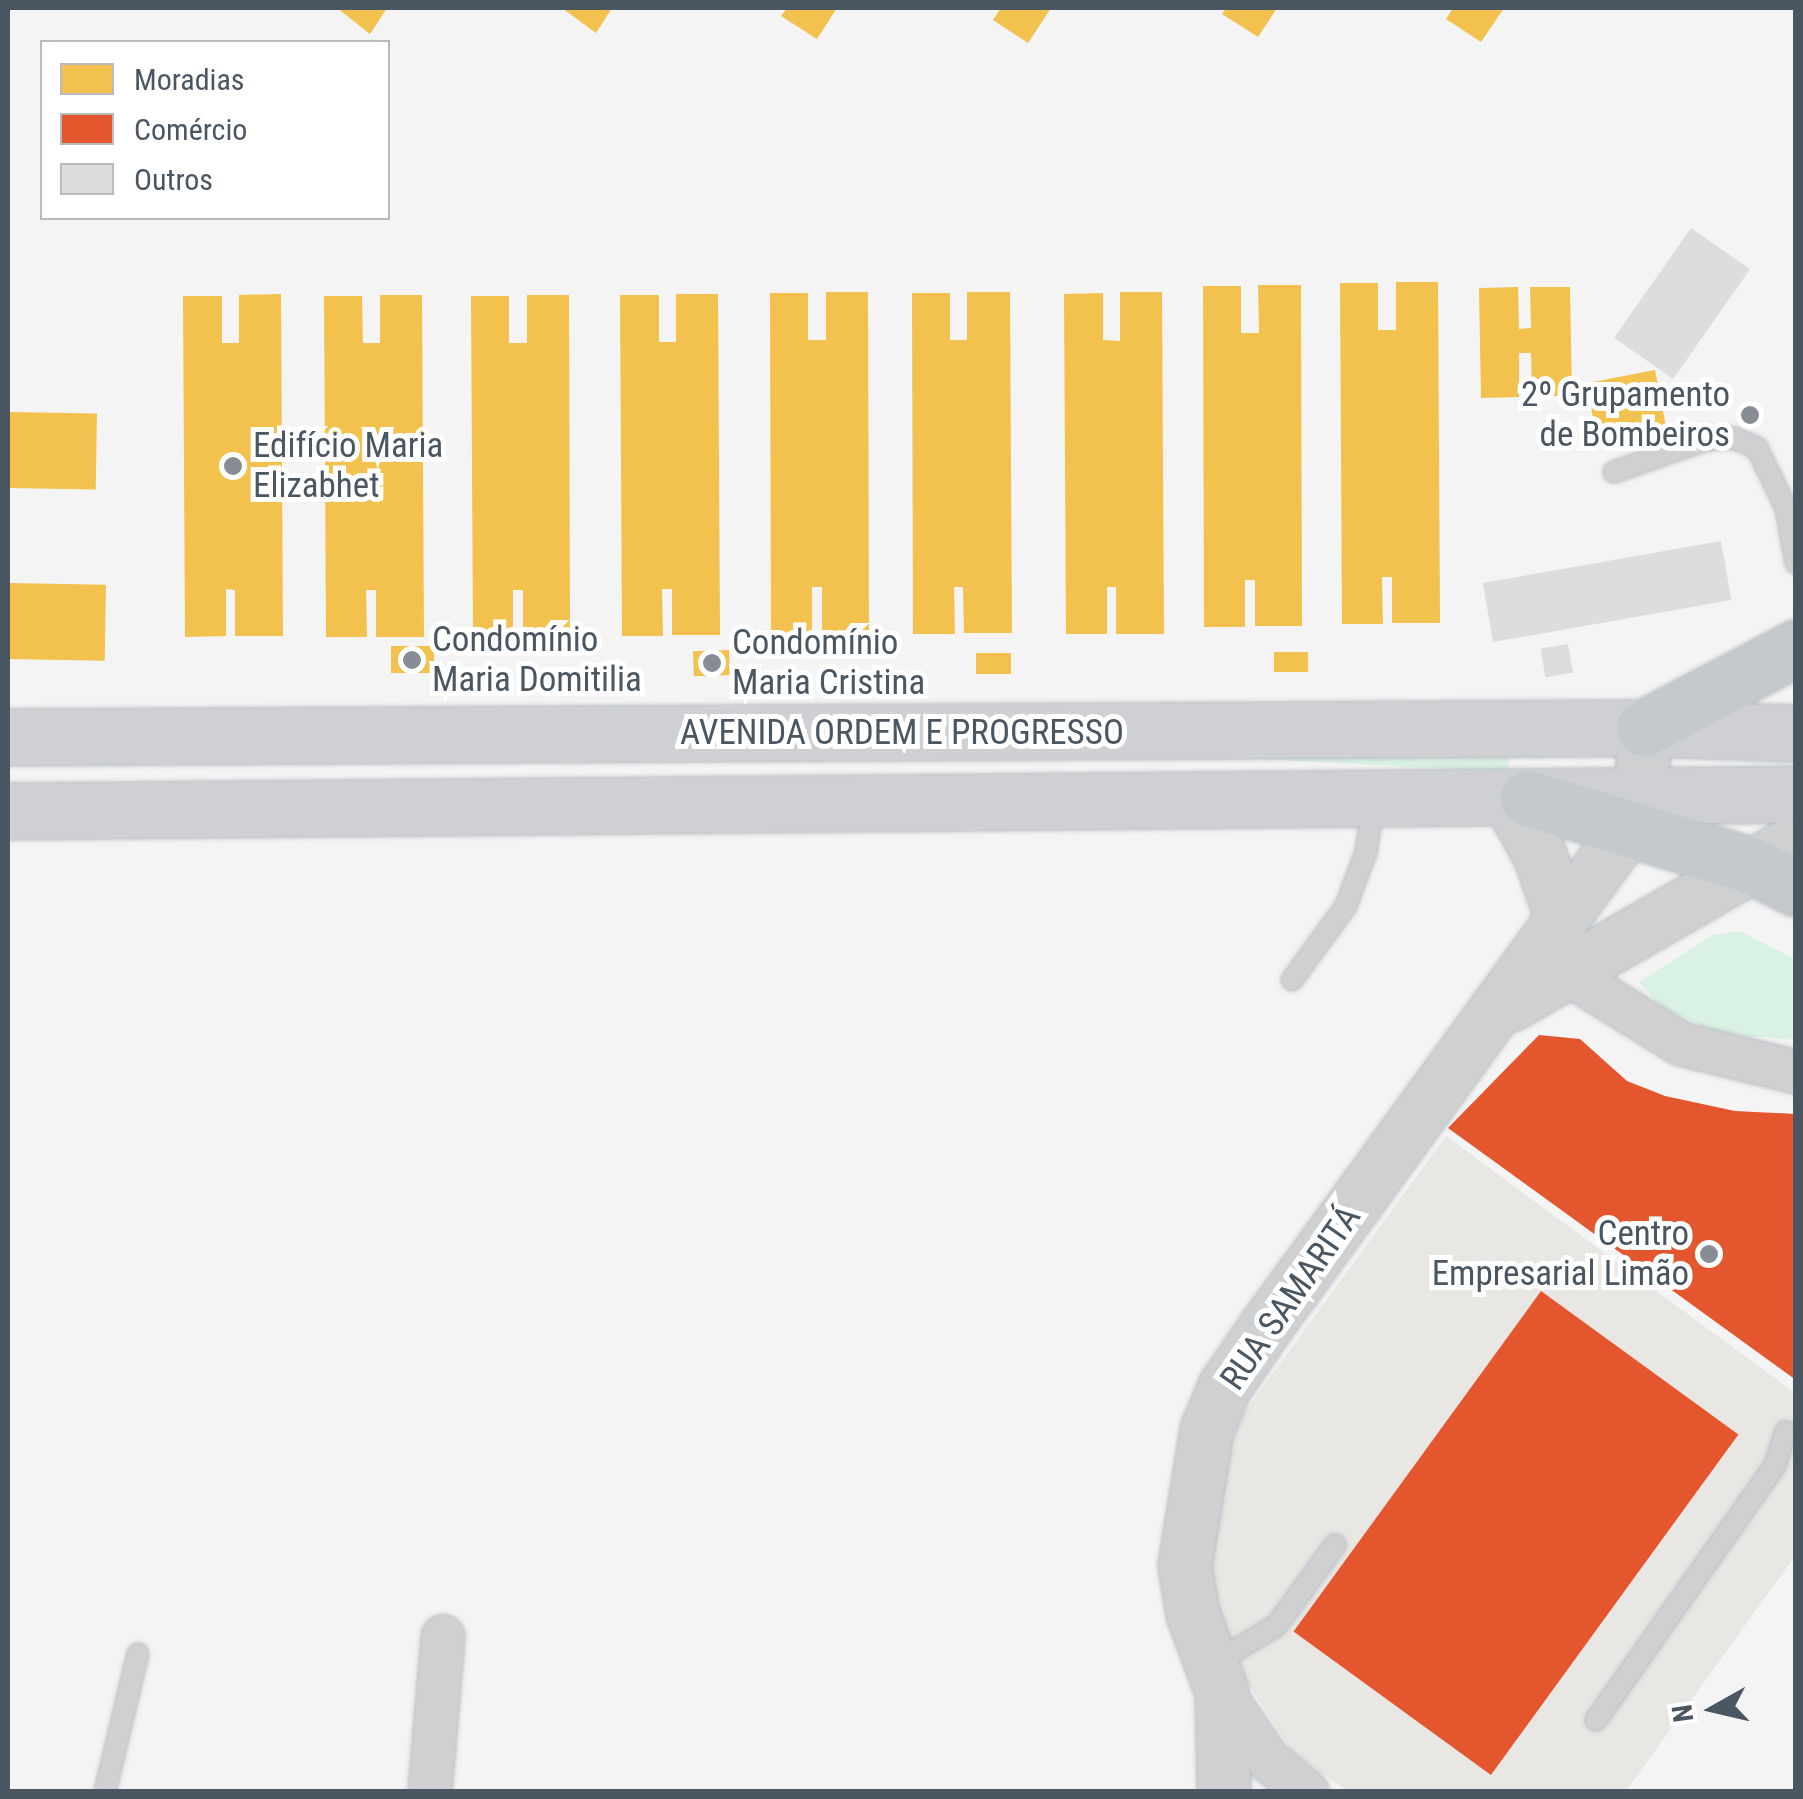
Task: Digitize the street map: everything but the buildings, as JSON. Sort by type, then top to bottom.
[{"type":"highway","points":[[1644,728],[1796,648]]},
{"type":"highway","points":[[1518,798],[1636,811],[1780,864]]},
{"type":"main road","name":"AVENIDA ORDEM E PROGRESSO","points":[[8,737],[1644,728],[1796,733]]},
{"type":"main road","points":[[1636,811],[1796,794]]},
{"type":"main road","name":"AVENIDA ORDEM E PROGRESSO","points":[[8,812],[1518,798]]},
{"type":"street","points":[[1636,811],[1644,728]]},
{"type":"street","points":[[1518,798],[1562,919]]},
{"type":"street","name":"RUA SAMARITÁ","points":[[1224,1792],[1216,1679],[1186,1566],[1198,1466],[1225,1387],[1636,811]]},
{"type":"street","name":"RUA SAMARITÁ","points":[[1492,1016],[1615,944],[1780,864]]},
{"type":"street","points":[[1615,944],[1622,982],[1641,1020]]},
{"type":"street","points":[[1566,973],[1641,1020],[1724,1060],[1796,1072]]},
{"type":"street","points":[[430,1792],[443,1637]]},
{"type":"street","points":[[1216,1679],[1269,1760],[1307,1792]]},
{"type":"lane","points":[[1614,472],[1706,440],[1734,438],[1758,448],[1786,508],[1796,564]]},
{"type":"lane","points":[[1292,980],[1346,906],[1366,852],[1374,798]]},
{"type":"lane","points":[[1596,1720],[1776,1465],[1786,1432]]},
{"type":"lane","points":[[1216,1679],[1277,1625],[1336,1545]]},
{"type":"lane","points":[[104,1792],[138,1654]]},
{"type":"shaded area","points":[[1446,1136],[1795,1393],[1795,1556],[1626,1791],[1349,1792],[1292,1752],[1226,1649],[1202,1559],[1216,1481],[1242,1416]]},
{"type":"green space","points":[[812,718],[1509,755],[1508,772],[811,735]]},
{"type":"green space","points":[[1740,931],[1795,959],[1795,1040],[1716,1033],[1662,1007],[1639,982],[1713,935]]},
{"type":"place","name":"2º Grupamento de Bombeiros","points":[[1750,415]]},
{"type":"place","name":"Edifício Maria Elizabhet","points":[[233,466]]},
{"type":"place","name":"Condomínio Maria Domitilia","points":[[412,660]]},
{"type":"place","name":"Condomínio Maria Cristina","points":[[712,663]]},
{"type":"place","name":"Centro Empresarial Limão","points":[[1709,1254]]}]
